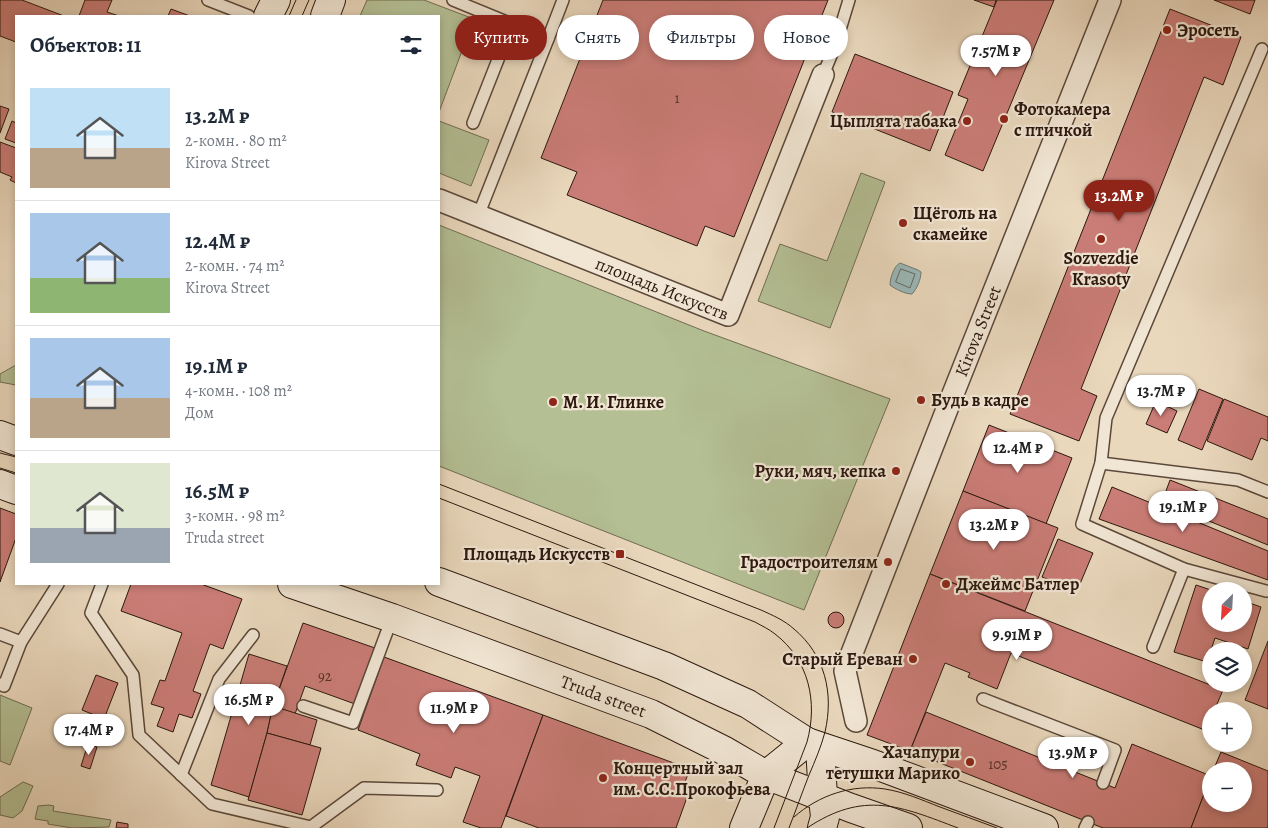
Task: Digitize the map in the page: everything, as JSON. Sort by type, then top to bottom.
[{"type":"main road","points":[[268,15],[276,0]]},
{"type":"main road","points":[[324,15],[332,0]]},
{"type":"main road","points":[[0,435],[15,441]]},
{"type":"main road","points":[[0,484],[15,490]]},
{"type":"main road","points":[[440,582],[664,666],[748,704],[814,744],[1044,828]]},
{"type":"main road","name":"Truda street","points":[[295,585],[392,618],[651,714],[725,751],[766,775],[908,828]]},
{"type":"main road","points":[[744,828],[766,775],[814,744]]},
{"type":"main road","points":[[814,744],[825,817],[822,828]]},
{"type":"street","name":"Kirova Street","points":[[856,721],[845,671],[956,385],[1110,0]]},
{"type":"street","name":"площадь Искусств","points":[[440,200],[728,315],[823,75]]},
{"type":"lane","points":[[208,0],[246,15]]},
{"type":"lane","points":[[453,0],[490,15]]},
{"type":"lane","points":[[478,216],[563,0]]},
{"type":"lane","points":[[823,75],[835,46],[849,0]]},
{"type":"lane","points":[[1262,49],[1106,418],[1101,463],[1082,524],[1184,569],[1266,591]]},
{"type":"lane","points":[[473,123],[498,60]]},
{"type":"lane","points":[[1101,463],[1238,480],[1268,492]]},
{"type":"lane","points":[[1153,647],[1184,569]]},
{"type":"lane","points":[[0,684],[4,686],[21,642],[57,585]]},
{"type":"lane","points":[[102,585],[92,613],[133,675],[139,735],[212,804],[311,827],[364,788],[437,790]]},
{"type":"lane","points":[[303,706],[353,724],[392,618]]},
{"type":"lane","points":[[0,634],[21,642]]},
{"type":"lane","points":[[181,774],[219,679],[253,635]]},
{"type":"lane","points":[[983,699],[1115,750],[1103,783]]},
{"type":"green space","points":[[367,0],[424,0],[463,15],[455,15],[455,60],[459,60],[440,109],[440,15],[360,15]]},
{"type":"green space","points":[[440,121],[489,140],[471,186],[440,173]]},
{"type":"green space","points":[[861,173],[885,182],[830,328],[758,301],[780,244],[827,261]]},
{"type":"green space","points":[[440,225],[704,331],[890,399],[804,610],[440,466]]},
{"type":"green space","points":[[15,366],[15,385],[0,382],[0,374]]},
{"type":"green space","points":[[0,695],[32,708],[10,765],[0,761]]},
{"type":"green space","points":[[23,782],[33,786],[22,811],[13,818],[0,815],[0,797]]},
{"type":"green space","points":[[38,806],[54,806],[53,811],[111,820],[109,827],[72,828],[48,824],[48,821],[35,819]]},
{"type":"water","points":[[900,263],[921,272],[916,289],[912,294],[900,291],[890,285],[893,273]]},
{"type":"building","points":[[0,0],[22,0],[61,15],[15,15],[15,42],[0,36]]},
{"type":"building","points":[[85,0],[112,0],[107,12],[116,15],[79,15]]},
{"type":"building","points":[[603,0],[828,0],[822,15],[764,15],[764,60],[804,60],[734,237],[705,226],[697,246],[567,195],[577,172],[541,158],[579,60],[639,60],[639,15],[597,15]]},
{"type":"building","points":[[974,0],[996,0],[994,7]]},
{"type":"building","points":[[997,0],[1054,0],[983,171],[945,155],[968,99],[958,95]]},
{"type":"building","points":[[1214,0],[1255,0],[1250,14]]},
{"type":"building","points":[[171,9],[187,15],[168,15]]},
{"type":"building","points":[[1170,9],[1241,37],[1223,85],[1204,77],[1081,389],[1097,396],[1079,441],[1010,414]]},
{"type":"building","points":[[855,54],[953,92],[930,151],[832,112]]},
{"type":"building","points":[[0,106],[9,109],[0,133]]},
{"type":"building","points":[[12,121],[15,122],[15,143],[5,139]]},
{"type":"building","points":[[0,142],[15,148],[15,182],[10,180],[12,177],[0,172]]},
{"type":"building","points":[[1199,389],[1223,399],[1202,450],[1178,440]]},
{"type":"building","points":[[1224,399],[1268,417],[1268,441],[1261,438],[1252,460],[1207,441]]},
{"type":"building","points":[[1156,401],[1177,411],[1167,433],[1146,424]]},
{"type":"building","points":[[989,425],[1072,458],[1046,524],[963,491]]},
{"type":"building","points":[[1170,480],[1268,519],[1268,545],[1162,502]]},
{"type":"building","points":[[1112,487],[1268,551],[1268,580],[1099,519]]},
{"type":"building","points":[[963,491],[1058,528],[1025,611],[930,574]]},
{"type":"building","points":[[0,508],[15,514],[15,541],[0,582]]},
{"type":"building","points":[[1058,539],[1093,553],[1077,591],[1042,577]]},
{"type":"building","points":[[930,574],[1202,682],[1202,692],[1222,692],[1218,702],[1202,702],[1202,729],[1011,653],[997,689],[968,677],[970,673],[945,663],[910,751],[867,735]]},
{"type":"building","points":[[131,585],[204,585],[242,599],[223,649],[210,644],[193,691],[201,694],[192,718],[179,714],[173,732],[157,726],[164,708],[151,704],[160,680],[165,681],[182,633],[121,611]]},
{"type":"building","points":[[1196,585],[1202,587],[1202,632],[1252,632],[1252,604],[1261,607],[1250,642],[1227,642],[1215,638],[1214,642],[1202,642],[1202,660],[1174,652]]},
{"type":"building","points":[[836,612],[844,620],[836,628],[828,620]]},
{"type":"building","points":[[303,623],[375,648],[355,704],[305,686],[295,714],[273,706]]},
{"type":"building","points":[[1268,641],[1268,709],[1245,700],[1248,692],[1252,692],[1252,682]]},
{"type":"building","points":[[249,654],[287,666],[273,706],[249,797],[211,785]]},
{"type":"building","points":[[384,657],[543,715],[501,828],[481,828],[463,822],[480,776],[455,767],[451,778],[416,765],[420,754],[358,730]]},
{"type":"building","points":[[96,675],[118,683],[104,719],[82,710]]},
{"type":"building","points":[[273,706],[317,720],[310,745],[267,733]]},
{"type":"building","points":[[926,712],[1115,788],[1132,744],[1202,772],[1202,799],[1191,828],[1103,828],[910,751]]},
{"type":"building","name":"Концертный зал им. С.С.Прокофьева","points":[[543,715],[690,769],[683,787],[690,789],[676,828],[539,828],[506,816]]},
{"type":"building","points":[[93,724],[102,726],[98,744],[88,742]]},
{"type":"building","points":[[267,733],[321,748],[302,815],[248,800]]},
{"type":"building","points":[[88,744],[97,747],[90,769],[81,766]]},
{"type":"building","points":[[1221,752],[1246,762],[1217,762]]},
{"type":"building","points":[[1252,765],[1268,771],[1268,828],[1191,828],[1202,799],[1202,812],[1252,812]]},
{"type":"building","points":[[117,822],[128,824],[128,828],[116,828]]},
{"type":"tram line","points":[[289,15],[296,0]]},
{"type":"tram line","points":[[302,15],[309,0]]},
{"type":"tram line","points":[[0,453],[15,457]]},
{"type":"tram line","points":[[0,468],[15,473]]},
{"type":"tram line","points":[[440,484],[761,610],[786,623],[805,639],[820,663],[824,676],[827,689],[828,717],[822,743],[789,828]]},
{"type":"tram line","points":[[440,498],[755,622],[773,632],[787,644],[796,656],[808,683],[811,697],[810,727],[807,742],[774,828]]},
{"type":"tram line","points":[[794,817],[825,797],[848,790],[873,788],[906,794],[997,828]]},
{"type":"tram line","points":[[807,828],[827,816],[846,809],[865,806],[900,808],[958,828]]},
{"type":"place","name":"Эросеть","points":[[1167,30]]},
{"type":"place","name":"Фотокамера с птичкой","points":[[1004,119]]},
{"type":"place","name":"Цыплята табака","points":[[967,121]]},
{"type":"place","name":"Щёголь на скамейке","points":[[903,223]]},
{"type":"place","name":"Sozvezdie Krasoty","points":[[1101,239]]},
{"type":"place","name":"Будь в кадре","points":[[921,400]]},
{"type":"place","name":"М. И. Глинке","points":[[553,402]]},
{"type":"place","name":"Руки, мяч, кепка","points":[[896,471]]},
{"type":"place","name":"Площадь Искусств","points":[[620,554]]},
{"type":"place","name":"Градостроителям","points":[[888,562]]},
{"type":"place","name":"Джеймс Батлер","points":[[946,584]]},
{"type":"place","name":"Старый Ереван","points":[[913,659]]},
{"type":"place","name":"Хачапури тетушки Марико","points":[[970,762]]},
{"type":"place","name":"Концертный зал им. С.С.Прокофьева","points":[[603,778]]}]
